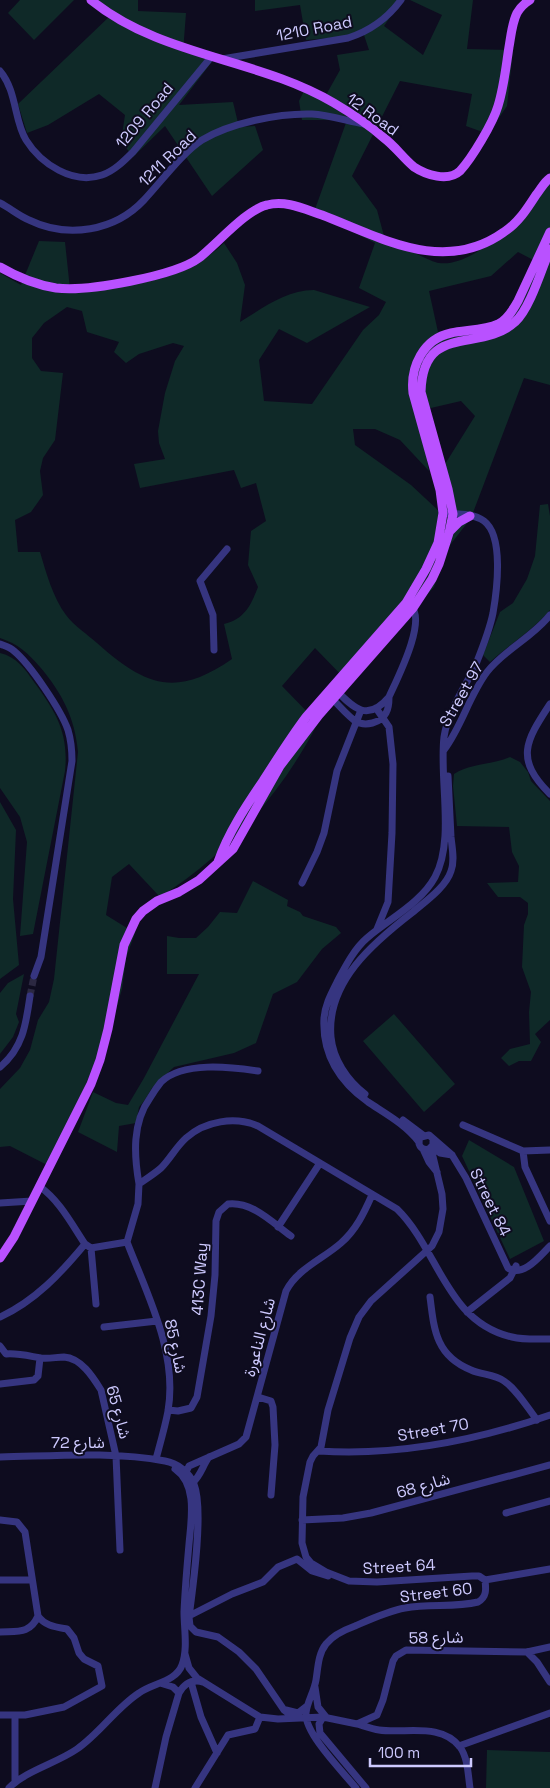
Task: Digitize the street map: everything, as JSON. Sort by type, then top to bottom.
[{"type":"main road","name":"12 Road","points":[[92,0],[123,22],[141,31],[314,91],[384,138],[415,167],[423,172],[448,177],[459,172],[494,119],[499,105],[513,23],[517,13]]},
{"type":"main road","points":[[517,13],[530,0]]},
{"type":"main road","points":[[0,267],[14,275],[59,288],[93,286],[168,272],[199,258],[252,211],[276,203],[289,204],[309,210],[408,248],[431,252],[458,252],[474,248],[503,233],[522,216],[544,183],[550,178]]},
{"type":"main road","points":[[410,605],[438,543],[443,513],[440,490],[412,385],[416,363],[423,351],[450,334],[494,326],[504,320],[513,311],[518,302],[550,232]]},
{"type":"main road","points":[[439,342],[451,342],[495,334],[517,320],[526,307],[550,249]]},
{"type":"main road","points":[[0,1258],[14,1237],[77,1115],[100,1060],[124,945],[136,919],[150,906],[199,880],[218,864],[224,844],[292,736],[333,694],[410,605],[439,564],[453,514],[448,488],[421,392],[421,381],[428,360],[439,342]]},
{"type":"main road","points":[[449,533],[459,522],[470,516]]},
{"type":"street","name":"1210 Road","points":[[221,59],[356,36],[379,23],[393,12],[401,0]]},
{"type":"street","points":[[517,13],[521,0]]},
{"type":"street","name":"1209 Road","points":[[0,71],[13,96],[26,140],[39,155],[57,170],[70,176],[89,178],[102,175],[111,170],[133,152],[212,56]]},
{"type":"street","name":"1211 Road","points":[[0,203],[30,221],[46,226],[63,230],[81,231],[100,227],[130,213],[200,141],[238,125],[313,114],[365,124]]},
{"type":"street","points":[[428,1250],[436,1240],[439,1232],[443,1209],[437,1172],[429,1162],[429,1148],[433,1139],[429,1135],[423,1135],[363,1092],[342,1069],[331,1043],[330,1029],[334,996],[354,954],[376,930],[430,886],[439,867],[444,846],[446,730],[454,706],[476,664],[493,614],[497,552],[496,542],[491,529],[483,520],[470,516],[443,513]]},
{"type":"street","points":[[214,650],[213,615],[200,581],[228,549]]},
{"type":"street","points":[[333,694],[343,710],[357,722],[367,724],[383,717],[415,630],[416,616],[410,605]]},
{"type":"street","name":"Street 97","points":[[445,748],[464,718],[471,700],[486,674],[503,654],[537,629],[550,615]]},
{"type":"street","points":[[0,644],[9,647],[16,653],[47,692],[65,722],[72,748],[72,761],[42,957],[34,976]]},
{"type":"street","points":[[333,694],[361,710],[374,710],[383,717],[390,731],[393,764],[388,902],[376,930]]},
{"type":"street","points":[[374,722],[374,710],[389,697]]},
{"type":"street","points":[[343,710],[349,702]]},
{"type":"street","points":[[550,704],[528,744],[526,752],[528,766],[533,775],[550,794]]},
{"type":"street","points":[[302,884],[318,852],[339,766],[361,710]]},
{"type":"street","points":[[429,1148],[420,1146],[419,1142],[400,1123],[352,1090],[336,1070],[328,1050],[324,1028],[325,1009],[361,957],[378,940],[433,895],[451,871],[452,853],[445,748]]},
{"type":"street","points":[[388,902],[397,914]]},
{"type":"street","points":[[0,1068],[22,1040],[30,996]]},
{"type":"street","points":[[0,1317],[37,1294],[88,1246],[127,1242],[138,1204],[137,1128],[146,1103],[161,1082],[170,1076],[202,1067],[231,1066],[258,1071]]},
{"type":"street","points":[[139,1184],[160,1168],[185,1139],[192,1134],[226,1121],[248,1122],[258,1126],[390,1204],[405,1218],[428,1250],[451,1293],[467,1312],[482,1324],[510,1337],[550,1339]]},
{"type":"street","points":[[463,1125],[522,1151],[550,1150]]},
{"type":"street","points":[[419,1142],[423,1135]]},
{"type":"street","name":"Street 84","points":[[433,1139],[452,1155],[466,1178],[504,1262],[515,1269],[530,1264],[550,1246]]},
{"type":"street","name":"Street 84","points":[[429,1148],[440,1153],[452,1155]]},
{"type":"street","points":[[522,1151],[525,1167],[550,1221]]},
{"type":"street","points":[[278,1226],[320,1163]]},
{"type":"street","points":[[39,1186],[58,1202],[88,1246],[96,1304]]},
{"type":"street","name":"شارع الناعورة","points":[[188,1470],[209,1457],[239,1444],[246,1438],[282,1303],[289,1284],[349,1235],[360,1221],[372,1195]]},
{"type":"street","points":[[0,1202],[32,1201]]},
{"type":"street","name":"413C Way","points":[[168,1410],[178,1411],[191,1408],[197,1397],[211,1316],[215,1274],[216,1226],[219,1212],[228,1204],[240,1204],[261,1214],[291,1236]]},
{"type":"street","name":"شارع 85","points":[[127,1242],[157,1321],[166,1352],[170,1377],[168,1410],[158,1460]]},
{"type":"street","name":"Street 64","points":[[428,1250],[371,1300],[359,1317],[328,1410],[322,1442],[310,1462],[303,1497],[302,1520],[302,1544],[306,1557],[318,1568],[337,1577],[348,1581],[364,1582],[472,1576],[478,1576],[485,1580],[550,1569]]},
{"type":"street","points":[[467,1312],[510,1278],[515,1269]]},
{"type":"street","points":[[430,1297],[435,1335],[446,1353],[470,1370],[498,1378],[508,1384],[537,1420]]},
{"type":"street","points":[[104,1327],[157,1321]]},
{"type":"street","name":"شارع 65","points":[[0,1346],[6,1354],[31,1355],[40,1358],[66,1357],[74,1360],[80,1363],[101,1390],[116,1456],[120,1550]]},
{"type":"street","points":[[0,1384],[34,1380],[38,1376],[40,1358]]},
{"type":"street","points":[[258,1397],[271,1401],[273,1407],[275,1445],[271,1495]]},
{"type":"street","name":"Street 70","points":[[318,1451],[352,1453],[422,1447],[506,1430],[550,1415]]},
{"type":"street","name":"شارع 72","points":[[0,1457],[116,1456],[167,1461],[188,1470]]},
{"type":"street","points":[[197,1477],[209,1457]]},
{"type":"street","points":[[158,1460],[181,1474],[199,1466],[196,1492],[196,1546],[187,1617],[192,1628],[201,1634],[218,1637],[232,1646],[256,1669],[286,1711],[301,1712],[308,1706]]},
{"type":"street","name":"شارع 68","points":[[302,1520],[343,1518],[371,1514],[550,1465]]},
{"type":"street","points":[[188,1470],[197,1477]]},
{"type":"street","points":[[9,1788],[15,1781],[78,1749],[136,1695],[160,1683],[178,1671],[182,1666],[187,1617],[191,1504],[188,1470]]},
{"type":"street","points":[[506,1513],[550,1501]]},
{"type":"street","points":[[0,1520],[17,1522],[22,1527],[27,1540],[26,1561],[32,1580],[38,1616],[50,1626],[67,1628],[74,1638],[79,1653],[84,1659],[98,1666],[102,1686],[64,1707],[16,1716],[0,1715]]},
{"type":"street","points":[[187,1617],[232,1594],[263,1582],[278,1567],[297,1559],[312,1571],[337,1577]]},
{"type":"street","points":[[0,1580],[32,1580]]},
{"type":"street","name":"Street 60","points":[[306,1718],[315,1687],[321,1652],[332,1638],[367,1620],[405,1608],[478,1602],[485,1596],[485,1580]]},
{"type":"street","points":[[0,1632],[28,1630],[38,1616]]},
{"type":"street","points":[[201,1634],[191,1637],[185,1650],[190,1671],[198,1678],[264,1718],[324,1717],[379,1730],[429,1731],[445,1737],[459,1746],[466,1759],[470,1788]]},
{"type":"street","name":"شارع 58","points":[[377,1715],[393,1661],[396,1656],[406,1650],[527,1652],[550,1647]]},
{"type":"street","points":[[527,1652],[537,1662],[550,1682]]},
{"type":"street","points":[[155,1788],[166,1737],[179,1693],[184,1685],[190,1682],[206,1683]]},
{"type":"street","points":[[190,1682],[201,1717],[217,1754]]},
{"type":"street","points":[[160,1683],[173,1687],[179,1693]]},
{"type":"street","points":[[315,1687],[318,1706],[324,1717]]},
{"type":"street","points":[[195,1788],[228,1735],[254,1730],[256,1724],[277,1712],[279,1703]]},
{"type":"street","points":[[279,1703],[294,1718]]},
{"type":"street","points":[[459,1746],[550,1713]]},
{"type":"street","points":[[357,1724],[377,1715],[379,1730]]},
{"type":"street","points":[[15,1781],[16,1716]]},
{"type":"street","points":[[324,1717],[319,1724],[320,1733],[366,1788]]},
{"type":"street","points":[[306,1718],[308,1729],[356,1788]]},
{"type":"green space","points":[[20,0],[74,0],[34,40],[8,13]]},
{"type":"green space","points":[[89,0],[138,0],[138,11],[186,13],[183,52],[214,59],[179,105],[233,102],[239,127],[255,126],[263,150],[212,196],[165,126],[133,157],[121,141],[125,115],[99,94],[48,125],[27,133],[18,104],[111,15]]},
{"type":"green space","points":[[255,0],[402,0],[384,26],[423,55],[442,15],[410,0],[473,0],[467,49],[513,50],[507,106],[488,134],[466,126],[472,94],[400,81],[352,176],[377,210],[384,236],[420,256],[439,263],[454,262],[485,247],[500,235],[550,183],[550,385],[524,378],[471,518],[447,549],[434,587],[348,682],[315,648],[282,686],[318,723],[287,775],[250,821],[208,862],[160,897],[129,864],[112,877],[106,915],[135,933],[126,958],[122,989],[114,1017],[51,1167],[10,1146],[0,1147],[0,1089],[20,1068],[30,1050],[38,1020],[49,1002],[54,979],[78,752],[74,728],[66,706],[55,686],[27,653],[0,638],[0,273],[21,285],[39,241],[65,242],[70,289],[133,284],[170,276],[189,268],[224,243],[237,263],[245,285],[240,322],[284,296],[304,291],[314,290],[370,307],[307,343],[279,329],[259,360],[264,401],[312,404],[363,330],[379,315],[386,302],[359,288],[375,243],[314,212],[347,120],[302,120],[299,101],[307,85],[326,95],[340,70],[337,55],[369,50],[364,35],[306,40],[300,5],[255,11]],"holes":[[[518,252],[541,264],[518,304],[494,324],[438,332],[429,291],[491,276]],[[67,307],[82,311],[87,332],[119,342],[114,352],[126,363],[139,354],[173,343],[184,346],[175,361],[165,393],[158,431],[159,443],[165,459],[134,464],[140,488],[234,470],[241,488],[256,483],[266,521],[251,531],[248,565],[258,587],[253,600],[242,615],[224,624],[232,659],[212,671],[194,679],[162,682],[130,669],[114,658],[66,615],[54,593],[40,552],[18,552],[15,520],[31,512],[43,495],[40,471],[43,458],[55,440],[63,373],[41,371],[32,358],[32,338],[44,323]],[[461,401],[475,416],[437,477],[440,512],[411,485],[355,445],[353,429],[375,429],[400,440],[429,471],[418,411]]]},
{"type":"green space","points":[[548,504],[550,516],[550,610],[490,662],[483,655],[500,612],[513,603],[527,579],[535,556],[540,505]]},
{"type":"green space","points":[[0,653],[11,657],[20,664],[49,703],[63,734],[66,757],[65,771],[33,934],[20,936],[27,842],[20,817],[0,788]]},
{"type":"green space","points":[[510,757],[520,762],[528,772],[531,781],[550,801],[550,1020],[535,1034],[541,1042],[531,1061],[519,1061],[509,1066],[501,1058],[510,1049],[530,1044],[529,1012],[531,992],[522,967],[524,925],[528,914],[528,903],[520,897],[498,897],[487,883],[518,882],[519,866],[512,852],[509,827],[457,826],[453,786],[454,774],[461,770]]},
{"type":"green space","points":[[0,802],[16,830],[13,899],[19,965],[0,979]]},
{"type":"green space","points":[[253,881],[288,900],[287,906],[300,912],[303,916],[336,927],[341,933],[322,949],[297,982],[273,994],[256,1043],[234,1053],[174,1067],[152,1088],[139,1107],[136,1123],[119,1126],[117,1152],[78,1132],[93,1092],[116,1103],[128,1105],[199,974],[167,974],[167,936],[196,938],[220,912],[237,913]]},
{"type":"green space","points":[[24,974],[16,1014],[19,1022],[13,1037],[0,1054],[0,993],[8,983]]},
{"type":"green space","points":[[394,1014],[455,1084],[424,1112],[363,1041]]},
{"type":"green space","points":[[469,1140],[514,1167],[544,1241],[510,1259],[462,1156]]},
{"type":"green space","points":[[487,1750],[550,1752],[550,1788],[486,1788]]},
{"type":"tunnel","points":[[30,996],[34,976]]}]
